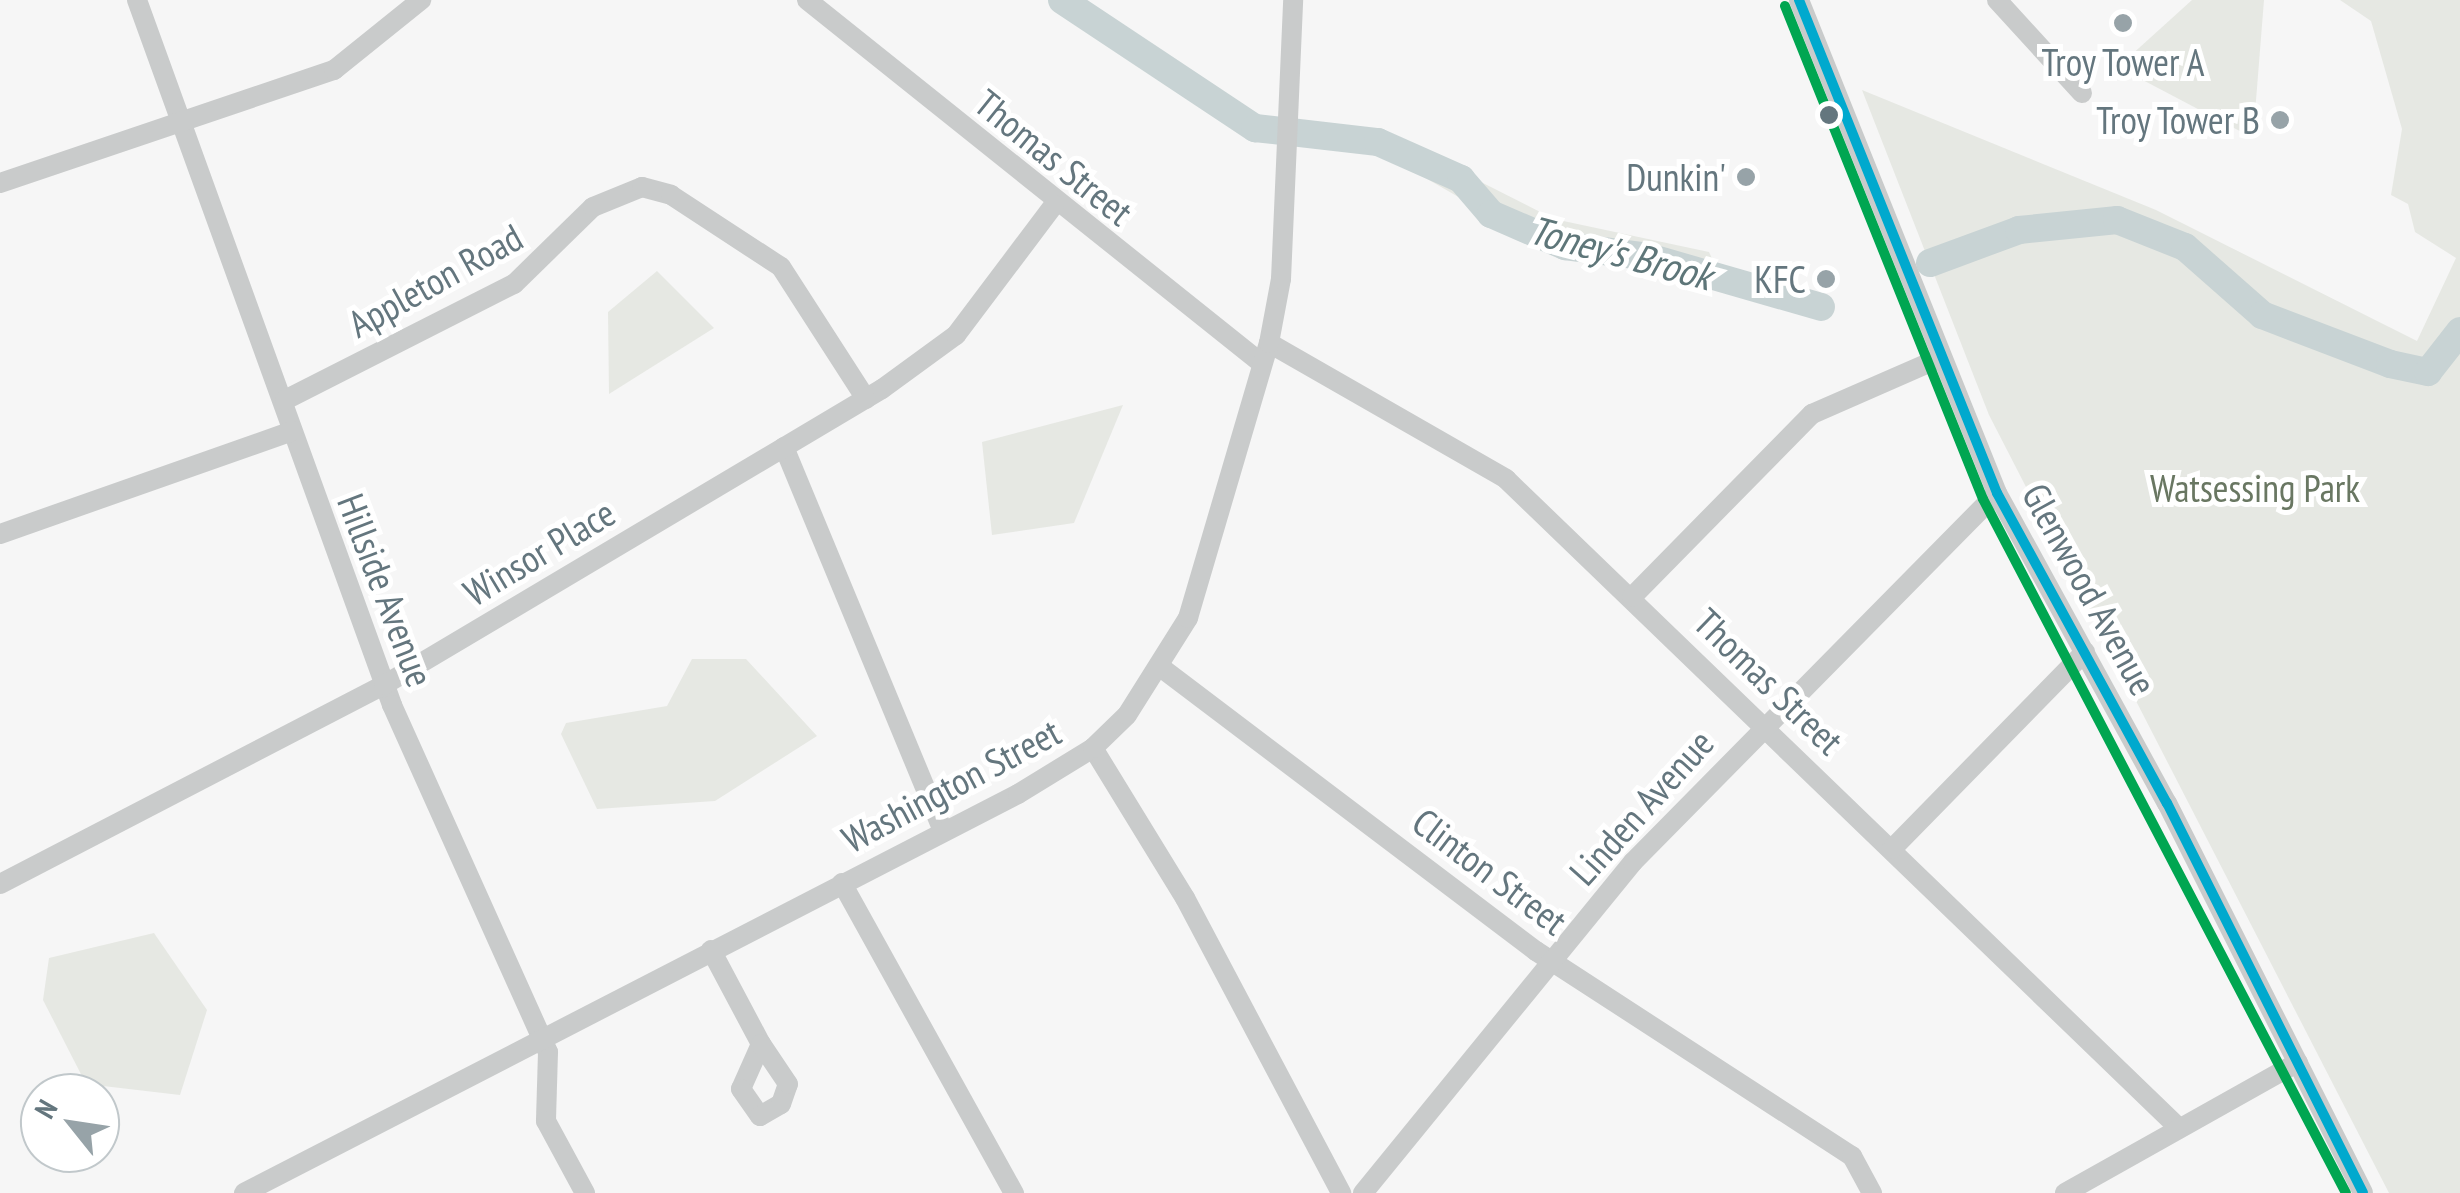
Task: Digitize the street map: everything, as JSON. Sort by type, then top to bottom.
[{"type":"street","name":"Hillside Avenue","points":[[137,0],[185,118],[384,684],[543,1039],[546,1121],[585,1193]]},
{"type":"street","points":[[0,183],[334,70],[421,0]]},
{"type":"street","name":"Thomas Street","points":[[807,0],[1054,205],[1261,363]]},
{"type":"street","name":"Washington Street","points":[[244,1193],[272,1187],[1093,748],[1163,668],[1188,618],[1269,343],[1287,146],[1293,0]]},
{"type":"street","name":"Glenwood Avenue","points":[[1799,0],[1997,493],[2086,652],[2363,1193]]},
{"type":"street","points":[[1997,0],[2082,93]]},
{"type":"street","name":"Appleton Road","points":[[285,400],[514,284],[593,206],[642,186],[671,195],[781,267],[866,398]]},
{"type":"street","name":"Winsor Place","points":[[0,884],[384,684],[866,398],[956,335],[1054,205]]},
{"type":"street","name":"Thomas Street","points":[[1269,343],[1506,479],[2177,1126]]},
{"type":"street","points":[[1632,597],[1812,414],[1940,358]]},
{"type":"street","points":[[0,534],[292,430]]},
{"type":"street","points":[[784,447],[943,830]]},
{"type":"street","name":"Linden Avenue","points":[[1362,1193],[1552,962],[1764,725],[1997,493]]},
{"type":"street","points":[[1892,848],[2086,652]]},
{"type":"street","name":"Clinton Street","points":[[1163,668],[1552,962],[1852,1156],[1872,1193]]},
{"type":"street","points":[[1093,748],[1185,898],[1341,1193]]},
{"type":"street","points":[[842,883],[1014,1193]]},
{"type":"street","points":[[712,950],[760,1044]]},
{"type":"street","points":[[2065,1193],[2177,1126],[2298,1062]]},
{"type":"green space","points":[[2192,0],[2264,0],[2253,138],[2118,67]]},
{"type":"green space","name":"Watsessing Park","points":[[2340,0],[2460,0],[2460,1193],[2389,1193],[1989,415],[1862,90],[2156,210],[2417,341],[2456,258],[2415,232],[2408,204],[2391,195],[2402,129],[2371,21]]},
{"type":"green space","points":[[1392,137],[1554,219],[1709,252],[1718,271],[1764,302],[1533,240],[1403,165]]},
{"type":"green space","points":[[657,271],[714,328],[609,394],[608,312]]},
{"type":"green space","points":[[1123,405],[1074,523],[992,535],[982,442]]},
{"type":"green space","points":[[692,659],[746,659],[817,736],[715,801],[597,809],[561,734],[566,723],[667,706]]},
{"type":"green space","points":[[154,933],[207,1010],[180,1095],[120,1088],[120,1073],[80,1073],[43,1000],[49,958]]},
{"type":"waterway","name":"Toney's Brook","points":[[1062,0],[1255,128],[1378,142],[1461,179],[1491,214],[1565,246],[1648,257],[1821,307]]},
{"type":"waterway","name":"Toney's Brook","points":[[1930,263],[2019,230],[2117,220],[2185,247],[2262,315],[2390,364],[2428,372],[2460,331]]},
{"type":"transit line","points":[[1799,0],[1997,493],[2167,803],[2363,1193]]},
{"type":"transit line","points":[[1785,6],[1983,499],[2346,1193]]},
{"type":"place","name":"Troy Tower A","points":[[2123,23]]},
{"type":"place","name":"Troy Tower B","points":[[2280,120]]},
{"type":"place","name":"Dunkin'","points":[[1746,177]]},
{"type":"place","name":"KFC","points":[[1826,279]]}]
